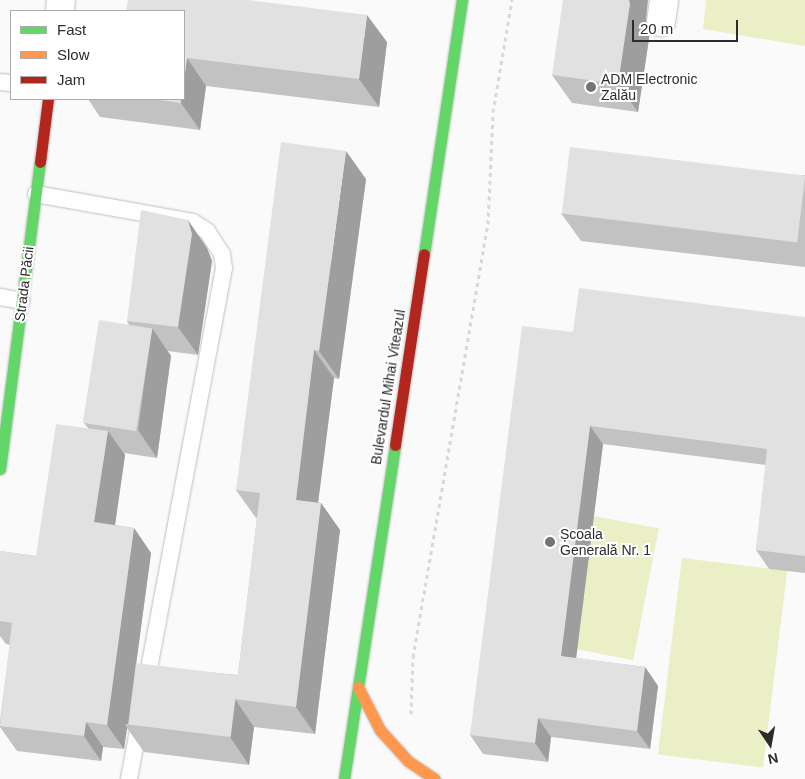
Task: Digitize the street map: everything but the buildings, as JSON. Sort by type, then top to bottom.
[{"type":"main road","name":"Bulevardul Mihai Viteazul","points":[[344,779],[462,0]]},
{"type":"main road","name":"Strada Păcii","points":[[0,469],[48,100]]},
{"type":"main road","points":[[358,687],[380,730],[408,761],[435,779]]},
{"type":"lane","points":[[36,194],[193,222],[216,242],[224,268],[129,779]]},
{"type":"lane","points":[[0,297],[22,301]]},
{"type":"path","points":[[408,761],[413,657],[488,224],[493,112],[512,0]]},
{"type":"green space","points":[[706,0],[805,0],[805,46],[703,29]]},
{"type":"green space","points":[[594,516],[659,529],[633,660],[568,648]]},
{"type":"green space","points":[[682,558],[787,571],[763,767],[658,755]]},
{"type":"traffic: fast","points":[[424,254],[462,0]]},
{"type":"traffic: fast","points":[[0,469],[40,162]]},
{"type":"traffic: fast","points":[[344,779],[395,445]]},
{"type":"traffic: slow","points":[[358,687],[380,730],[408,761],[435,779]]},
{"type":"traffic: jam","points":[[40,162],[48,100]]},
{"type":"traffic: jam","points":[[395,445],[424,254]]},
{"type":"place","name":"ADM Electronic Zalău","points":[[591,87]]},
{"type":"place","name":"Școala Generală Nr. 1","points":[[550,542]]}]
